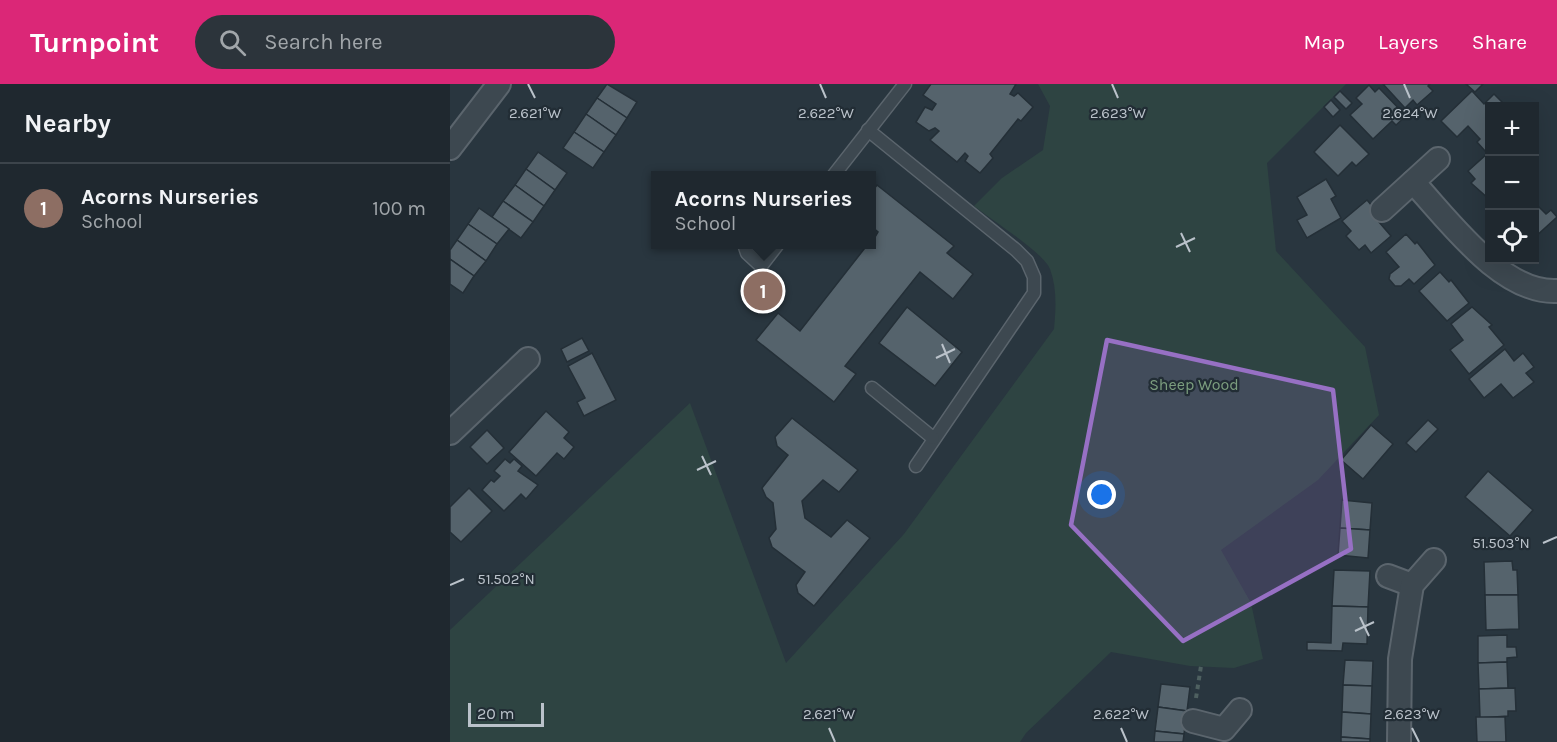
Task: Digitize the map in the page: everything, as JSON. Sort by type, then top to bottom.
[{"type":"street","points":[[450,148],[499,84]]},
{"type":"street","points":[[1382,210],[1438,159]]},
{"type":"street","points":[[1413,182],[1495,269],[1522,284],[1557,291]]},
{"type":"street","points":[[450,434],[528,359]]},
{"type":"street","points":[[1399,742],[1400,659],[1412,585],[1434,560]]},
{"type":"street","points":[[1388,576],[1412,585]]},
{"type":"street","points":[[1193,721],[1223,736],[1240,710]]},
{"type":"lane","points":[[837,171],[905,84]]},
{"type":"lane","points":[[868,130],[1002,237],[1027,261],[1034,278],[1034,293],[916,466]]},
{"type":"lane","points":[[746,249],[761,266],[774,249]]},
{"type":"lane","points":[[872,388],[933,438]]},
{"type":"path","points":[[1193,721],[1201,666]]},
{"type":"highlighted area","points":[[1107,340],[1333,390],[1351,549],[1183,641],[1071,525]]},
{"type":"green space","name":"Sheep Wood","points":[[1038,84],[1346,84],[1267,163],[1276,251],[1365,347],[1379,415],[1318,480],[1221,550],[1251,603],[1263,659],[1234,668],[1190,666],[1111,652],[1026,733],[1020,742],[450,742],[450,630],[690,403],[786,663],[904,534],[1054,329],[1055,291],[1046,262],[1028,245],[974,206],[1002,178],[1043,150],[1050,106]]},
{"type":"building","points":[[607,84],[637,102],[627,118],[597,98]]},
{"type":"building","points":[[931,84],[1016,84],[1010,94],[1014,96],[1018,93],[1033,107],[1021,121],[1018,119],[990,154],[993,158],[980,173],[965,161],[968,156],[965,153],[957,162],[930,140],[939,131],[935,128],[929,131],[916,122],[925,107],[932,110],[936,104],[923,95]]},
{"type":"building","points":[[1383,84],[1430,84],[1428,86],[1433,91],[1417,105],[1413,100],[1405,108]]},
{"type":"building","points":[[1466,84],[1483,84],[1475,92]]},
{"type":"building","points":[[1369,85],[1375,92],[1379,88],[1406,116],[1396,125],[1392,121],[1373,139],[1350,115],[1362,104],[1356,98]]},
{"type":"building","points":[[1340,91],[1352,103],[1346,109],[1334,97]]},
{"type":"building","points":[[1472,91],[1485,103],[1485,151],[1477,142],[1480,139],[1468,126],[1457,137],[1441,121]]},
{"type":"building","points":[[1494,94],[1502,102],[1486,102]]},
{"type":"building","points":[[597,98],[627,118],[616,135],[586,114]]},
{"type":"building","points":[[1331,100],[1340,110],[1333,117],[1324,107]]},
{"type":"building","points":[[586,114],[616,135],[604,152],[574,132]]},
{"type":"building","points":[[1340,125],[1369,154],[1356,166],[1352,162],[1338,176],[1314,152]]},
{"type":"building","points":[[574,132],[604,152],[593,168],[563,148]]},
{"type":"building","points":[[538,152],[567,173],[555,190],[526,169]]},
{"type":"building","points":[[1485,156],[1485,195],[1471,183],[1475,179],[1468,171]]},
{"type":"building","points":[[526,169],[555,190],[544,206],[515,185]]},
{"type":"building","points":[[1326,179],[1336,196],[1331,199],[1341,218],[1307,238],[1297,220],[1307,215],[1297,197]]},
{"type":"building","points":[[515,185],[544,206],[533,222],[503,201]]},
{"type":"building","points":[[876,186],[954,246],[947,253],[973,274],[953,299],[920,272],[845,366],[856,374],[834,402],[756,340],[778,313],[800,331],[864,249],[876,249],[878,232],[876,230]]},
{"type":"building","points":[[1367,200],[1377,212],[1373,215],[1391,236],[1371,253],[1365,245],[1359,250],[1346,236],[1351,231],[1342,221]]},
{"type":"building","points":[[503,201],[533,222],[521,238],[492,217]]},
{"type":"building","points":[[1539,207],[1546,214],[1551,210],[1557,217],[1539,233]]},
{"type":"building","points":[[479,208],[509,229],[497,244],[468,224]]},
{"type":"building","points":[[468,224],[497,244],[486,261],[457,240]]},
{"type":"building","points":[[1406,234],[1415,244],[1417,242],[1435,265],[1414,284],[1409,279],[1401,286],[1395,286],[1389,279],[1390,274],[1399,267],[1386,252]]},
{"type":"building","points":[[457,240],[486,261],[474,276],[450,259],[450,250]]},
{"type":"building","points":[[450,259],[474,276],[463,293],[450,284]]},
{"type":"building","points":[[1440,272],[1449,282],[1451,280],[1469,303],[1447,321],[1419,291]]},
{"type":"building","points":[[907,307],[962,352],[935,386],[879,343]]},
{"type":"building","points":[[1472,307],[1492,325],[1489,327],[1504,345],[1469,374],[1450,350],[1463,340],[1451,324]]},
{"type":"building","points":[[582,338],[589,351],[567,362],[561,349]]},
{"type":"building","points":[[1505,349],[1514,361],[1523,353],[1534,367],[1526,373],[1534,382],[1513,398],[1501,384],[1484,398],[1469,379]]},
{"type":"building","points":[[592,353],[616,400],[584,416],[577,402],[585,398],[568,366]]},
{"type":"building","points":[[546,411],[569,432],[564,438],[574,447],[564,459],[557,453],[536,476],[509,452]]},
{"type":"building","points":[[792,418],[858,470],[839,492],[823,480],[802,501],[805,518],[831,537],[847,520],[870,538],[814,606],[798,593],[796,585],[805,572],[772,547],[769,538],[776,529],[773,503],[766,497],[762,488],[788,455],[777,446],[775,437]]},
{"type":"building","points":[[1428,420],[1438,429],[1416,452],[1406,443]]},
{"type":"building","points":[[1371,425],[1393,444],[1363,479],[1341,460]]},
{"type":"building","points":[[487,430],[504,448],[487,464],[470,447]]},
{"type":"building","points":[[505,459],[510,463],[514,459],[522,466],[518,471],[538,485],[526,499],[521,494],[504,511],[482,490],[491,480],[494,482],[500,476],[494,471]]},
{"type":"building","points":[[1488,471],[1533,510],[1510,536],[1465,497]]},
{"type":"building","points":[[469,488],[492,511],[461,542],[450,532],[450,507]]},
{"type":"building","points":[[1342,500],[1372,503],[1370,530],[1340,528]]},
{"type":"building","points":[[1340,528],[1370,530],[1368,558],[1338,555]]},
{"type":"building","points":[[1512,561],[1513,570],[1517,570],[1518,595],[1485,595],[1484,562]]},
{"type":"building","points":[[1334,570],[1370,571],[1368,607],[1332,606]]},
{"type":"building","points":[[1485,595],[1518,595],[1519,629],[1486,630]]},
{"type":"building","points":[[1332,606],[1368,607],[1367,644],[1343,643],[1342,651],[1307,650],[1307,642],[1331,643]]},
{"type":"building","points":[[1507,635],[1507,647],[1516,647],[1517,657],[1507,658],[1507,662],[1478,663],[1478,636]]},
{"type":"building","points":[[1345,660],[1373,661],[1372,686],[1343,685]]},
{"type":"building","points":[[1507,662],[1508,688],[1479,689],[1478,663]]},
{"type":"building","points":[[1161,684],[1190,687],[1187,711],[1158,707]]},
{"type":"building","points":[[1343,685],[1372,686],[1371,714],[1342,712]]},
{"type":"building","points":[[1515,688],[1516,711],[1508,711],[1508,716],[1480,718],[1479,689]]},
{"type":"building","points":[[1158,707],[1187,711],[1184,734],[1155,731]]},
{"type":"building","points":[[1342,712],[1371,714],[1370,739],[1341,737]]},
{"type":"building","points":[[1476,717],[1505,717],[1506,742],[1477,742]]},
{"type":"building","points":[[1155,731],[1184,734],[1183,742],[1154,742]]},
{"type":"building","points":[[1341,737],[1370,739],[1370,742],[1341,742]]},
{"type":"place","name":"Acorns Nurseries","points":[[763,291]]}]
